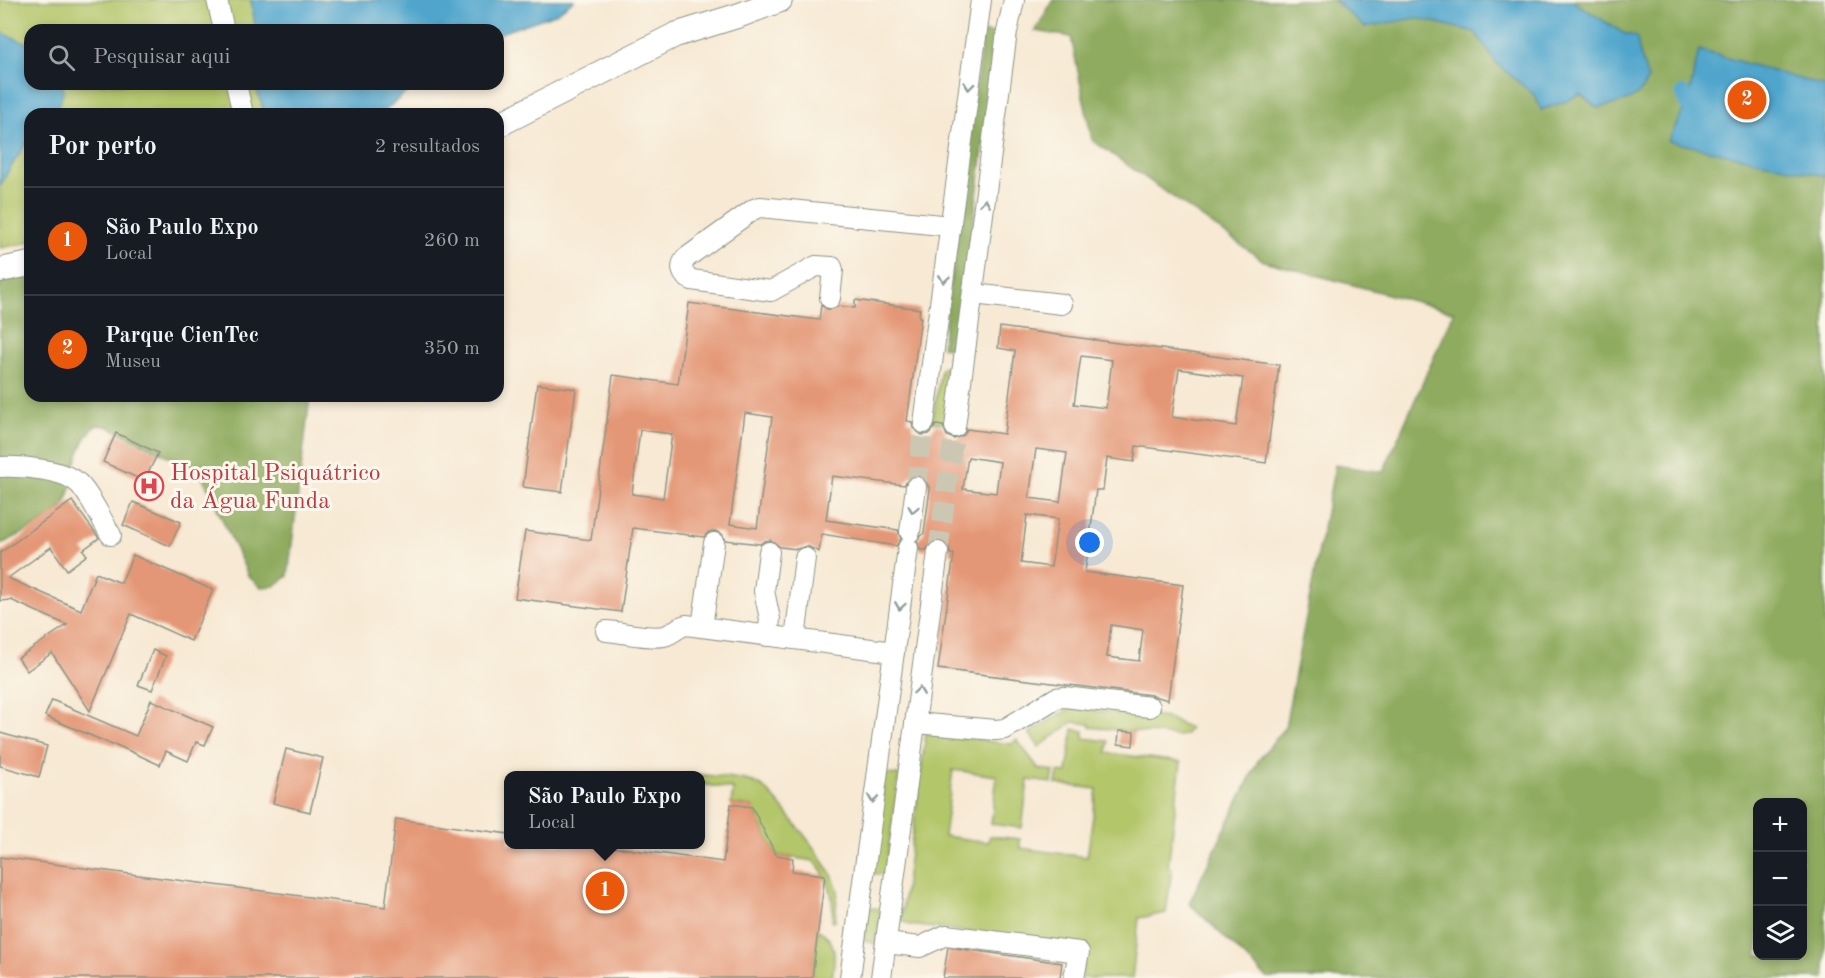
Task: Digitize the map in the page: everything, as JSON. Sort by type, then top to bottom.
[{"type":"main road","points":[[504,122],[675,35],[780,0]]},
{"type":"main road","points":[[0,270],[24,265]]},
{"type":"lane","points":[[217,0],[223,24]]},
{"type":"lane","points":[[955,427],[1007,32],[1014,0]]},
{"type":"lane","points":[[924,423],[979,3]]},
{"type":"lane","points":[[237,90],[242,108]]},
{"type":"lane","points":[[830,298],[832,267],[816,266],[771,291],[692,280],[683,273],[682,267],[686,258],[760,207],[951,226]]},
{"type":"lane","points":[[973,294],[1062,304]]},
{"type":"lane","points":[[934,354],[964,358]]},
{"type":"lane","points":[[0,467],[11,466],[59,472],[80,484],[111,535]]},
{"type":"lane","points":[[850,978],[916,487]]},
{"type":"lane","points":[[697,627],[714,543]]},
{"type":"lane","points":[[768,636],[770,619],[764,588],[769,552]]},
{"type":"lane","points":[[881,978],[938,552]]},
{"type":"lane","points":[[795,639],[805,558]]},
{"type":"lane","points":[[606,631],[660,637],[670,635],[682,626],[697,627],[894,652]]},
{"type":"lane","points":[[915,723],[1005,729],[1056,698],[1064,697],[1150,708]]},
{"type":"lane","points":[[880,750],[910,754]]},
{"type":"lane","points":[[861,888],[892,893]]},
{"type":"lane","points":[[886,943],[920,947],[946,935],[1078,952],[1074,978]]},
{"type":"green space","points":[[0,0],[251,0],[255,24],[24,24],[24,90],[257,90],[263,108],[24,108],[24,243],[0,248]]},
{"type":"green space","points":[[1053,0],[1825,0],[1825,978],[1267,978],[1189,903],[1258,761],[1285,727],[1335,465],[1383,472],[1454,312],[1264,261],[1092,140],[1071,37],[1035,31]]},
{"type":"green space","points":[[983,32],[998,34],[957,349],[942,347]]},
{"type":"green space","points":[[24,276],[24,402],[309,402],[288,576],[274,586],[261,587],[249,577],[203,478],[196,470],[107,426],[97,425],[85,439],[77,457],[69,493],[63,506],[35,527],[0,543],[0,281]]},
{"type":"green space","points":[[945,367],[953,371],[947,424],[932,422],[941,369]]},
{"type":"green space","points":[[1070,708],[1168,718],[1190,728],[1185,735],[1177,736],[1090,727],[1090,724],[1073,722],[1039,747],[1029,733]]},
{"type":"green space","points":[[1073,729],[1084,731],[1084,738],[1108,741],[1107,753],[1181,762],[1168,867],[1172,868],[1166,913],[1139,918],[1132,978],[1082,978],[1085,946],[910,925],[901,920],[926,733],[1011,744],[1017,740],[1039,769],[1054,771],[1052,783],[1028,780],[1022,828],[991,824],[997,776],[953,770],[944,836],[988,842],[990,836],[1020,839],[1020,848],[1087,857],[1097,789],[1056,784],[1058,772],[1067,773]]},
{"type":"green space","points":[[885,774],[899,775],[885,875],[872,873]]},
{"type":"green space","points":[[705,776],[758,784],[775,799],[820,856],[833,877],[838,890],[835,921],[832,921],[833,904],[828,881],[819,867],[814,861],[776,855],[752,807],[731,804],[733,789],[705,785]]},
{"type":"green space","points":[[867,909],[881,911],[875,944],[864,940]]},
{"type":"green space","points":[[818,930],[829,939],[834,950],[832,978],[812,978]]},
{"type":"water","points":[[251,0],[574,0],[555,14],[504,32],[504,24],[255,24]]},
{"type":"water","points":[[1334,0],[1571,0],[1623,33],[1637,37],[1648,79],[1639,93],[1621,103],[1597,108],[1580,94],[1541,110],[1535,96],[1497,64],[1475,32],[1416,18],[1364,27]]},
{"type":"water","points":[[0,32],[24,42],[24,90],[63,90],[63,93],[58,108],[24,108],[24,147],[0,187]]},
{"type":"water","points":[[1699,50],[1825,86],[1825,176],[1668,141],[1687,103]]},
{"type":"water","points":[[257,90],[410,90],[387,108],[263,108]]},
{"type":"building","points":[[855,300],[920,309],[919,317],[921,317],[907,421],[912,422],[913,428],[922,435],[929,434],[936,425],[943,426],[947,436],[954,439],[964,435],[967,429],[1004,434],[1015,351],[998,348],[1000,327],[1279,365],[1266,463],[1136,446],[1134,462],[1107,458],[1103,490],[1096,490],[1085,572],[1183,585],[1168,700],[1151,695],[938,669],[954,554],[950,554],[949,547],[940,540],[933,541],[926,550],[920,550],[917,541],[924,533],[930,489],[924,478],[918,475],[911,476],[904,485],[832,476],[826,520],[898,530],[901,539],[896,546],[822,534],[819,552],[807,546],[797,549],[780,547],[771,540],[760,544],[725,540],[722,534],[715,531],[709,532],[704,537],[633,528],[621,612],[515,598],[525,531],[591,540],[613,375],[678,384],[689,303],[819,320],[821,305],[829,310],[839,306],[855,308]],"holes":[[[1081,356],[1112,360],[1106,408],[1074,404]],[[1179,369],[1243,378],[1236,426],[1172,417]],[[745,413],[772,417],[757,528],[730,524]],[[640,430],[672,434],[663,498],[632,494]],[[1036,449],[1067,453],[1060,502],[1029,498]],[[968,457],[1000,462],[996,493],[963,489]],[[1027,515],[1058,519],[1051,567],[1021,563]],[[1111,625],[1143,630],[1139,661],[1107,657]]]},
{"type":"building","points":[[537,384],[576,389],[562,492],[523,487]]},
{"type":"building","points":[[116,433],[158,453],[144,481],[103,462]]},
{"type":"building","points":[[72,501],[99,538],[83,550],[87,555],[67,570],[51,547],[8,578],[81,610],[96,573],[121,583],[133,555],[213,590],[191,641],[131,614],[90,711],[52,653],[27,671],[18,658],[67,625],[11,600],[0,601],[0,553]]},
{"type":"building","points":[[133,502],[181,522],[170,546],[123,525]]},
{"type":"building","points":[[153,650],[166,656],[152,690],[138,685]]},
{"type":"building","points":[[52,700],[136,736],[151,700],[213,727],[205,745],[196,742],[188,761],[166,751],[160,765],[45,716]]},
{"type":"building","points":[[1119,731],[1134,732],[1133,746],[1118,744]]},
{"type":"building","points":[[0,733],[47,746],[39,777],[0,766]]},
{"type":"building","points":[[286,749],[323,758],[310,812],[273,803]]},
{"type":"building","points":[[731,804],[752,807],[776,855],[793,858],[792,871],[825,875],[812,978],[0,978],[0,857],[385,907],[396,819],[504,833],[504,849],[627,849],[723,862]]},
{"type":"building","points":[[948,947],[1062,963],[1060,978],[943,978]]},
{"type":"waterway","points":[[1683,94],[1687,103]]},
{"type":"waterway","points":[[1680,98],[1687,103],[1693,102]]},
{"type":"tunnel","points":[[916,487],[924,423]]},
{"type":"tunnel","points":[[938,552],[955,427]]},
{"type":"place","name":"Parque CienTec","points":[[1747,100]]},
{"type":"place","name":"Hospital Psiquátrico da Água Funda","points":[[149,486]]},
{"type":"place","name":"São Paulo Expo","points":[[605,891]]}]
